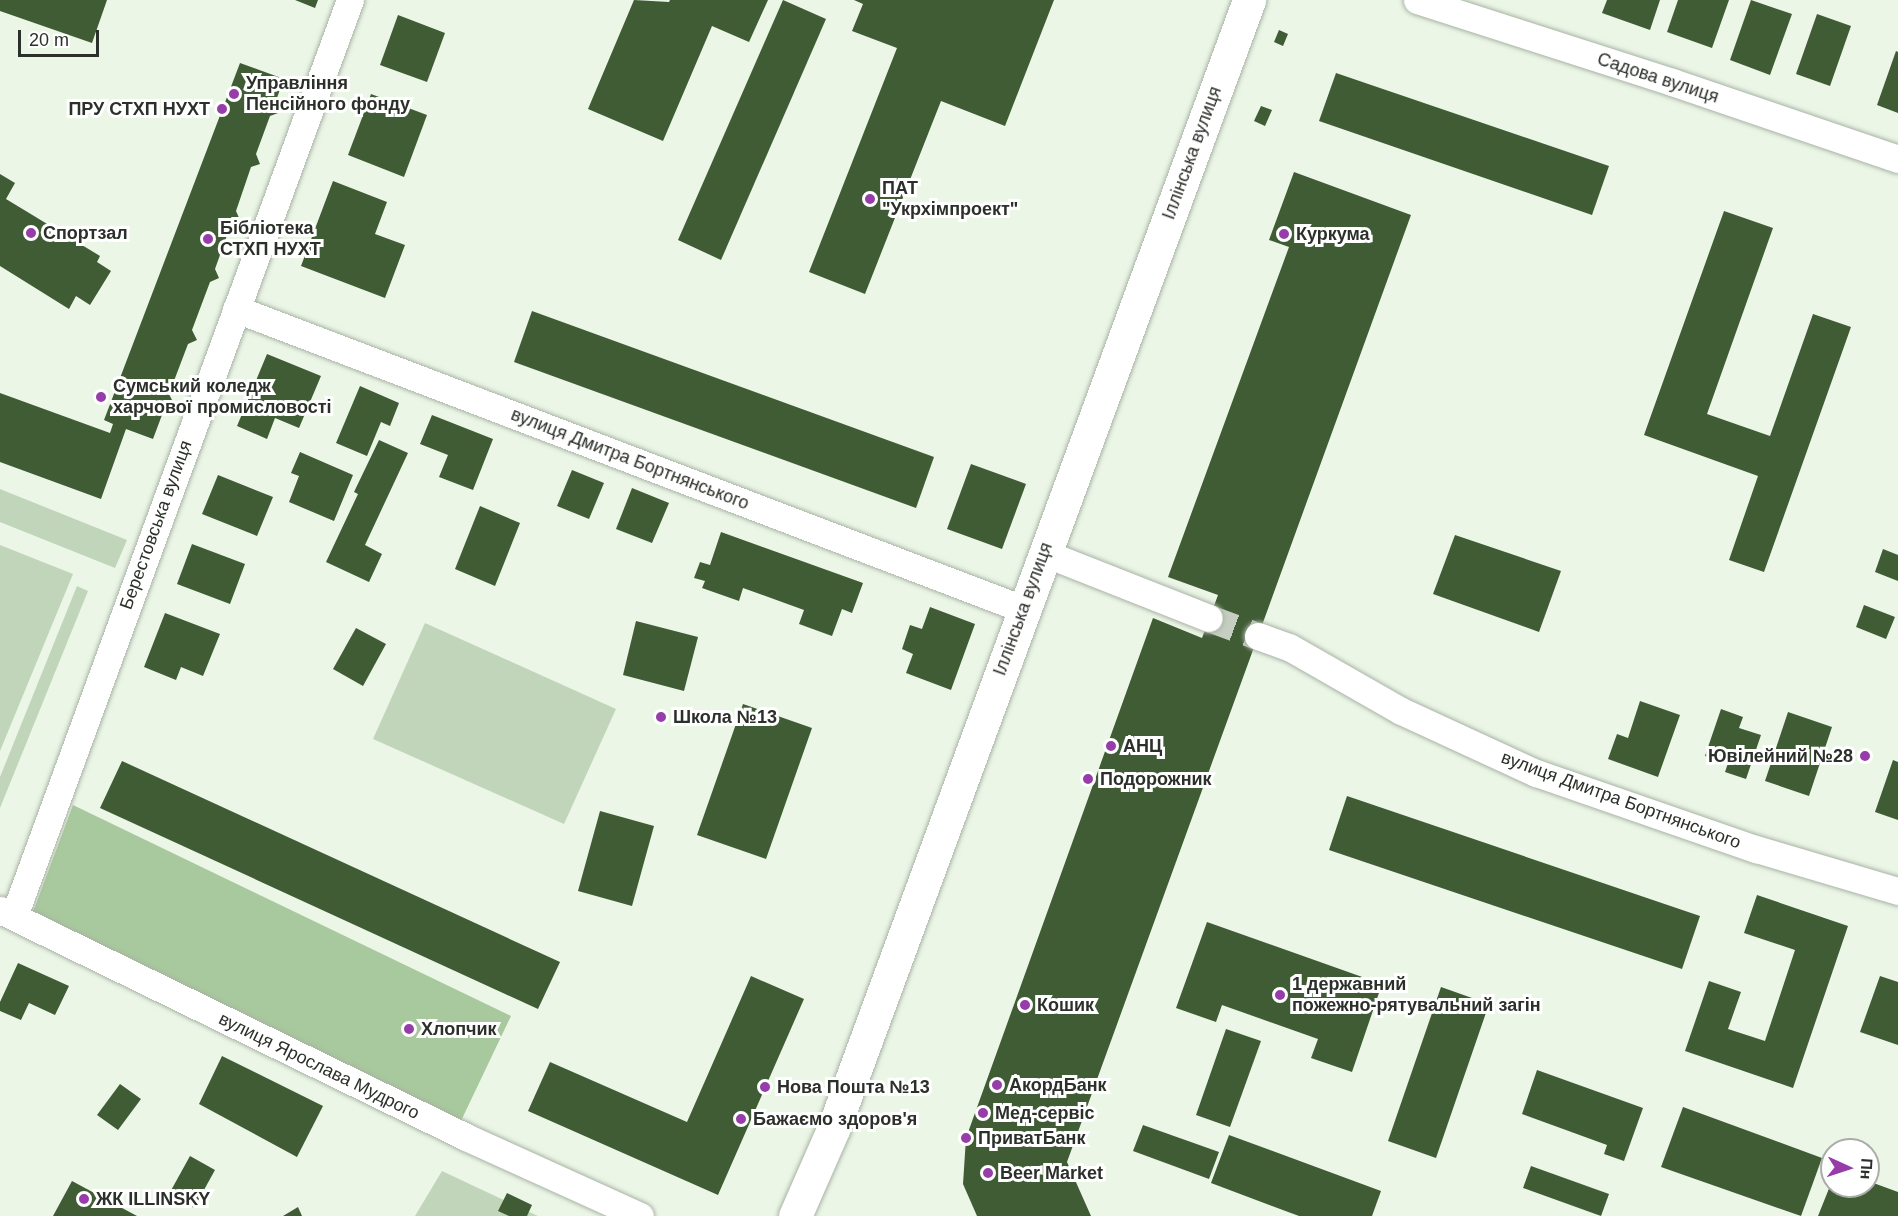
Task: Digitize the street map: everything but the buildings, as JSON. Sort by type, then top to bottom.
[{"type":"main road","name":"Іллінська вулиця","points":[[795,1216],[838,1116],[926,882],[1023,609],[1249,0]]},
{"type":"street","name":"Берестовська вулиця","points":[[7,913],[236,309],[350,0]]},
{"type":"street","name":"Садова вулиця","points":[[1417,0],[1672,82],[1898,159]]},
{"type":"street","name":"вулиця Дмитра Бортнянського","points":[[236,309],[1023,609]]},
{"type":"street","points":[[1044,553],[1209,618]]},
{"type":"street","name":"вулиця Дмитра Бортнянського","points":[[1258,636],[1289,647],[1401,711],[1536,773],[1756,849],[1898,891]]},
{"type":"street","name":"вулиця Ярослава Мудрого","points":[[7,913],[466,1137],[640,1216]]},
{"type":"green space","points":[[0,489],[127,540],[115,568],[0,522]]},
{"type":"green space","points":[[0,545],[73,574],[0,751]]},
{"type":"green space","points":[[77,586],[88,591],[0,808],[0,777]]},
{"type":"green space","points":[[425,623],[616,709],[564,824],[373,739]]},
{"type":"green space","points":[[73,805],[511,1016],[460,1123],[33,912]]},
{"type":"green space","points":[[442,1171],[538,1216],[415,1216]]},
{"type":"tunnel","points":[[1209,618],[1258,636]]},
{"type":"place","name":"Управління Пенсійного фонду","points":[[234,94]]},
{"type":"place","name":"ПРУ СТХП НУХТ","points":[[222,109]]},
{"type":"place","name":"ПАТ \"Укрхімпроект\"","points":[[870,199]]},
{"type":"place","name":"Спортзал","points":[[31,233]]},
{"type":"place","name":"Куркума","points":[[1284,234]]},
{"type":"place","name":"Бібліотека СТХП НУХТ","points":[[208,239]]},
{"type":"place","name":"Сумський коледж харчової промисловості","points":[[101,397]]},
{"type":"place","name":"Школа №13","points":[[661,717]]},
{"type":"place","name":"АНЦ","points":[[1111,746]]},
{"type":"place","name":"Ювілейний №28","points":[[1865,756]]},
{"type":"place","name":"Подорожник","points":[[1088,779]]},
{"type":"place","name":"1 державний пожежно-рятувальний загін","points":[[1280,995]]},
{"type":"place","name":"Кошик","points":[[1025,1005]]},
{"type":"place","name":"Хлопчик","points":[[409,1029]]},
{"type":"place","name":"АкордБанк","points":[[997,1085]]},
{"type":"place","name":"Нова Пошта №13","points":[[765,1087]]},
{"type":"place","name":"Мед-сервіс","points":[[983,1113]]},
{"type":"place","name":"Бажаємо здоров'я","points":[[741,1119]]},
{"type":"place","name":"ПриватБанк","points":[[966,1138]]},
{"type":"place","name":"Beer Market","points":[[988,1173]]},
{"type":"place","name":"ЖК ILLINSKY","points":[[84,1199]]}]
